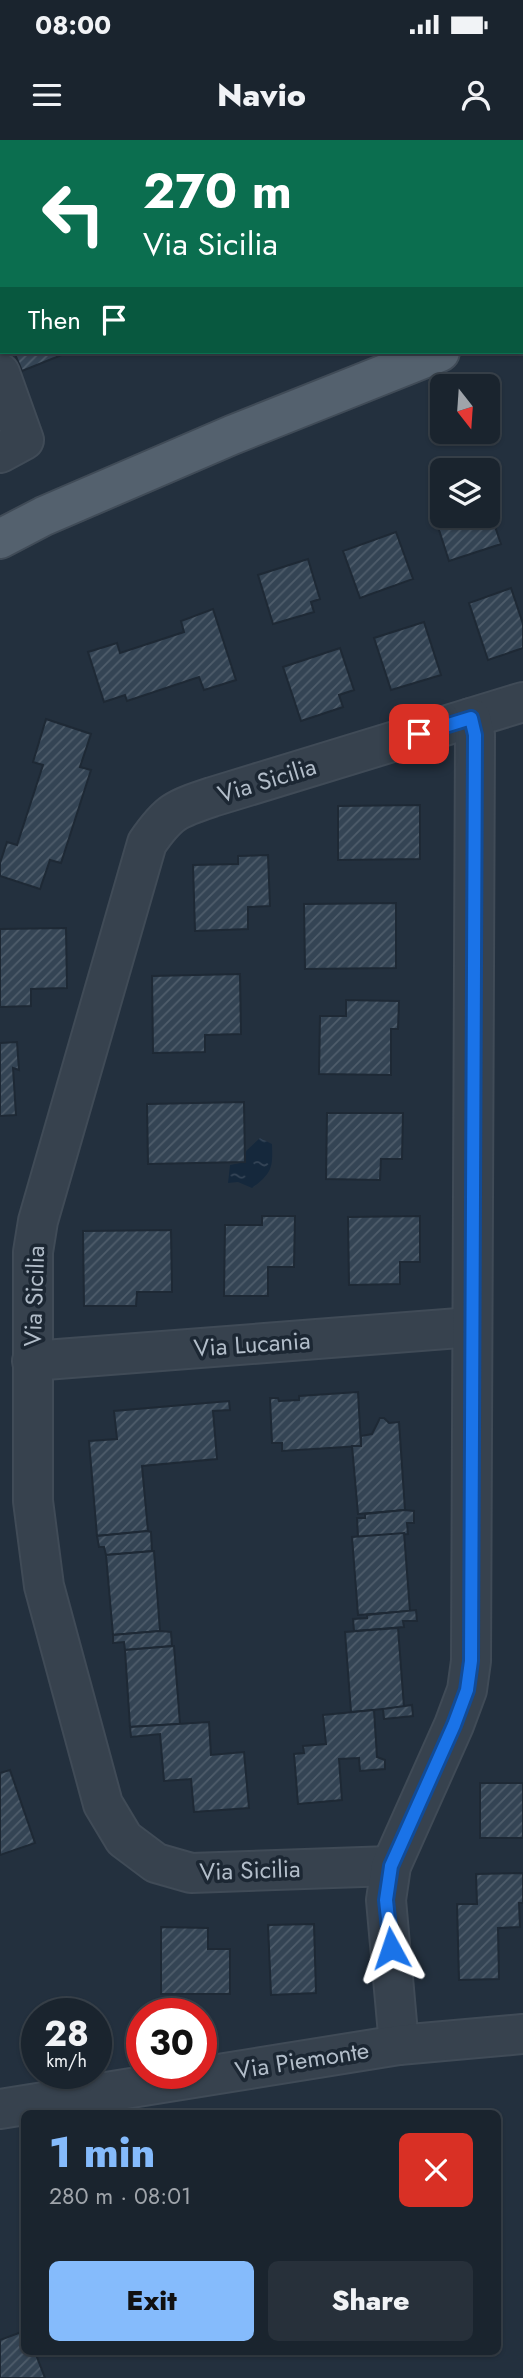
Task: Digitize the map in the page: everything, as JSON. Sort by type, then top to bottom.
[{"type":"main road","points":[[0,539],[44,516],[232,435],[435,354]]},
{"type":"street","points":[[0,373],[24,440],[0,453]]},
{"type":"street","name":"Via Sicilia","points":[[391,1866],[191,1873],[156,1863],[124,1839],[103,1804],[44,1586],[33,1502],[33,1252],[38,1221],[147,844],[159,824],[177,808],[523,702]]},
{"type":"street","points":[[400,2045],[386,1900],[391,1866],[454,1725],[467,1690],[471,1661],[475,735],[471,718]]},
{"type":"street","name":"Via Lucania","points":[[32,1362],[472,1327]]},
{"type":"street","name":"Via Piemonte","points":[[0,2109],[400,2045],[523,2034]]},
{"type":"water","points":[[260,1138],[272,1144],[271,1165],[267,1174],[252,1188],[238,1182],[228,1183],[230,1165],[245,1162],[246,1151]]},
{"type":"building","points":[[15,354],[64,354],[22,371]]},
{"type":"building","points":[[438,528],[496,528],[501,544],[449,561]]},
{"type":"building","points":[[396,532],[413,579],[360,598],[343,551]]},
{"type":"building","points":[[308,559],[320,599],[311,602],[314,612],[273,624],[258,575]]},
{"type":"building","points":[[511,588],[523,624],[523,648],[488,660],[469,603]]},
{"type":"building","points":[[213,609],[236,680],[204,690],[199,677],[127,701],[125,695],[104,702],[88,652],[117,643],[120,653],[184,632],[181,621]]},
{"type":"building","points":[[424,622],[441,675],[391,690],[374,638]]},
{"type":"building","points":[[340,648],[354,690],[339,695],[343,707],[301,721],[283,667]]},
{"type":"building","points":[[46,719],[91,734],[80,767],[91,770],[61,863],[50,860],[40,889],[0,876],[0,863],[7,842],[17,845],[43,765],[33,762]]},
{"type":"building","points":[[420,805],[420,859],[338,860],[338,806]]},
{"type":"building","points":[[268,855],[270,906],[248,907],[248,929],[195,931],[193,865],[238,864],[238,856]]},
{"type":"building","points":[[396,903],[396,968],[305,969],[304,904]]},
{"type":"building","points":[[66,928],[67,988],[31,989],[31,1006],[0,1007],[0,929]]},
{"type":"building","points":[[240,974],[241,1034],[205,1035],[205,1052],[153,1053],[152,976]]},
{"type":"building","points":[[346,1000],[399,1001],[398,1029],[391,1029],[391,1075],[319,1074],[320,1016],[346,1016]]},
{"type":"building","points":[[17,1042],[19,1070],[13,1068],[16,1115],[0,1116],[0,1043]]},
{"type":"building","points":[[244,1102],[245,1162],[148,1164],[147,1104]]},
{"type":"building","points":[[327,1113],[403,1113],[402,1159],[381,1159],[380,1180],[326,1179]]},
{"type":"building","points":[[262,1216],[295,1216],[294,1267],[268,1267],[268,1296],[224,1296],[225,1225],[262,1225]]},
{"type":"building","points":[[420,1216],[420,1262],[400,1262],[400,1284],[349,1285],[348,1217]]},
{"type":"building","points":[[171,1230],[172,1292],[137,1292],[136,1306],[84,1306],[83,1231]]},
{"type":"building","points":[[358,1392],[361,1446],[282,1451],[282,1443],[272,1443],[270,1398],[278,1398],[279,1401],[299,1400],[299,1396]]},
{"type":"building","points":[[229,1401],[230,1410],[213,1411],[217,1459],[142,1466],[148,1531],[97,1536],[89,1441],[117,1439],[114,1411]]},
{"type":"building","points":[[380,1418],[389,1423],[399,1422],[405,1510],[358,1514],[352,1446],[361,1446],[361,1436],[372,1434]]},
{"type":"building","points":[[414,1511],[414,1523],[407,1523],[408,1534],[358,1537],[357,1518],[365,1518],[365,1514]]},
{"type":"building","points":[[151,1532],[152,1551],[106,1555],[104,1547],[99,1547],[97,1536]]},
{"type":"building","points":[[404,1533],[410,1611],[358,1615],[352,1537]]},
{"type":"building","points":[[154,1551],[160,1631],[113,1635],[106,1555]]},
{"type":"building","points":[[416,1610],[417,1621],[403,1621],[404,1627],[354,1631],[353,1619]]},
{"type":"building","points":[[398,1628],[404,1707],[351,1712],[345,1632]]},
{"type":"building","points":[[171,1632],[172,1646],[125,1650],[124,1642],[113,1643],[113,1635]]},
{"type":"building","points":[[174,1646],[180,1724],[130,1727],[125,1650]]},
{"type":"building","points":[[412,1705],[413,1716],[384,1719],[383,1709]]},
{"type":"building","points":[[374,1710],[377,1757],[385,1760],[385,1769],[360,1771],[359,1758],[339,1759],[342,1800],[298,1804],[294,1754],[304,1753],[303,1746],[326,1744],[323,1715]]},
{"type":"building","points":[[209,1722],[211,1755],[244,1752],[249,1808],[194,1812],[191,1779],[164,1781],[160,1734],[131,1737],[130,1727]]},
{"type":"building","points":[[10,1770],[35,1843],[0,1855],[0,1773]]},
{"type":"building","points":[[480,1783],[523,1783],[523,1838],[480,1838]]},
{"type":"building","points":[[523,1873],[523,1903],[519,1903],[520,1927],[498,1928],[499,1979],[459,1980],[457,1904],[477,1904],[476,1874]]},
{"type":"building","points":[[314,1924],[316,1993],[271,1995],[268,1925]]},
{"type":"building","points":[[161,1927],[208,1928],[208,1949],[230,1949],[230,1994],[161,1994]]},
{"type":"building","points":[[21,2332],[21,2355],[36,2355],[45,2378],[0,2378],[0,2340]]},
{"type":"route","points":[[391,1948],[386,1900],[391,1866],[454,1725],[467,1690],[471,1661],[475,735],[471,718],[419,734]]}]
